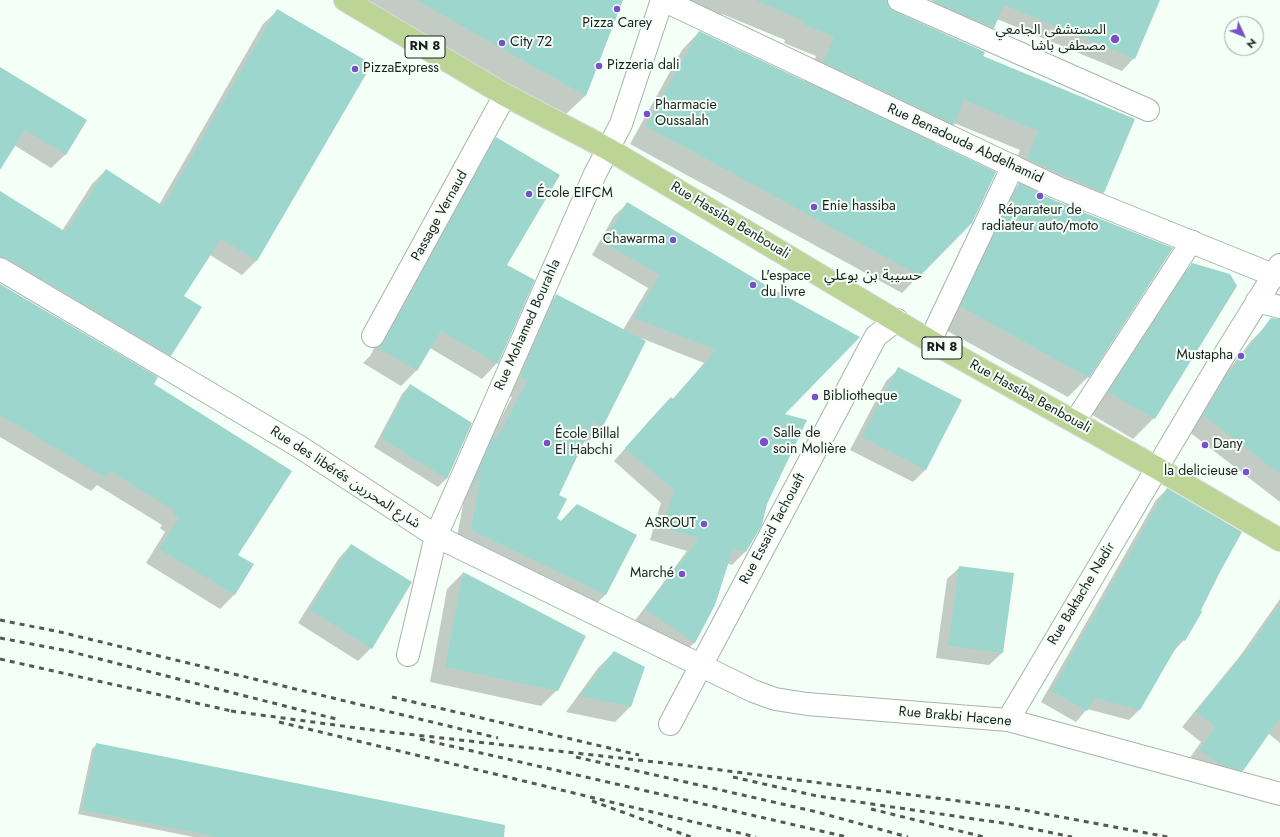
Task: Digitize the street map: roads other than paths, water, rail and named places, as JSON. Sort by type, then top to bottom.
[{"type":"main road","name":"Rue Hassiba Benbouali","points":[[345,0],[505,95],[608,149],[930,341],[1157,468],[1280,540]]},
{"type":"street","name":"Rue Mohamed Bourahla","points":[[408,655],[436,536],[595,174],[621,124],[663,0]]},
{"type":"street","name":"Rue Benadouda Abdelhamid","points":[[663,0],[1058,188],[1192,241],[1276,270]]},
{"type":"street","points":[[898,0],[1148,110]]},
{"type":"street","name":"Passage Vernaud","points":[[373,336],[505,95]]},
{"type":"street","points":[[930,341],[1013,166]]},
{"type":"street","points":[[1074,422],[1192,241]]},
{"type":"street","name":"Rue des libérés شارع المحررين","points":[[0,269],[300,447],[436,536],[700,667]]},
{"type":"street","name":"Rue Baktache Nadir","points":[[1008,720],[1276,270]]},
{"type":"street","points":[[1257,301],[1280,307]]},
{"type":"street","name":"Rue Essaïd Tachouaft","points":[[670,724],[876,336],[897,320]]},
{"type":"street","name":"Rue Brakbi Hacene","points":[[700,667],[752,691],[775,699],[806,704],[1008,720],[1280,794]]},
{"type":"railway","points":[[0,620],[60,632],[498,738]]},
{"type":"railway","points":[[0,638],[68,651],[340,720]]},
{"type":"railway","points":[[0,659],[236,712]]},
{"type":"railway","points":[[392,697],[639,755]]},
{"type":"railway","points":[[231,711],[380,731],[682,765],[1013,808],[1168,837]]},
{"type":"railway","points":[[279,722],[756,837]]},
{"type":"railway","points":[[420,739],[847,837]]},
{"type":"railway","points":[[576,757],[817,812],[908,837]]},
{"type":"railway","points":[[733,777],[817,796],[1009,824],[1072,837]]},
{"type":"railway","points":[[592,801],[691,837]]},
{"type":"railway","points":[[871,809],[984,837]]},
{"type":"place","name":"Pizza Carey","points":[[617,9]]},
{"type":"place","name":"المستشفى الجامعي مصطفى باشا","points":[[1115,39]]},
{"type":"place","name":"City 72","points":[[502,43]]},
{"type":"place","name":"Pizzeria dali","points":[[599,66]]},
{"type":"place","name":"PizzaExpress","points":[[355,69]]},
{"type":"place","name":"Pharmacie Oussalah","points":[[647,114]]},
{"type":"place","name":"École EIFCM","points":[[529,194]]},
{"type":"place","name":"Réparateur de radiateur auto/moto","points":[[1040,196]]},
{"type":"place","name":"Enie hassiba","points":[[814,207]]},
{"type":"place","name":"Chawarma","points":[[673,240]]},
{"type":"place","name":"L'espace du livre","points":[[753,285]]},
{"type":"place","name":"Mustapha","points":[[1241,356]]},
{"type":"place","name":"Bibliotheque","points":[[815,397]]},
{"type":"place","name":"Salle de soin Molière","points":[[764,442]]},
{"type":"place","name":"École Billal El Habchi","points":[[547,443]]},
{"type":"place","name":"Dany","points":[[1205,445]]},
{"type":"place","name":"la delicieuse","points":[[1246,472]]},
{"type":"place","name":"ASROUT","points":[[704,524]]},
{"type":"place","name":"Marché","points":[[682,574]]},
{"type":"district","name":"حسيبة بن بوعلي","points":[[873,276]]}]
